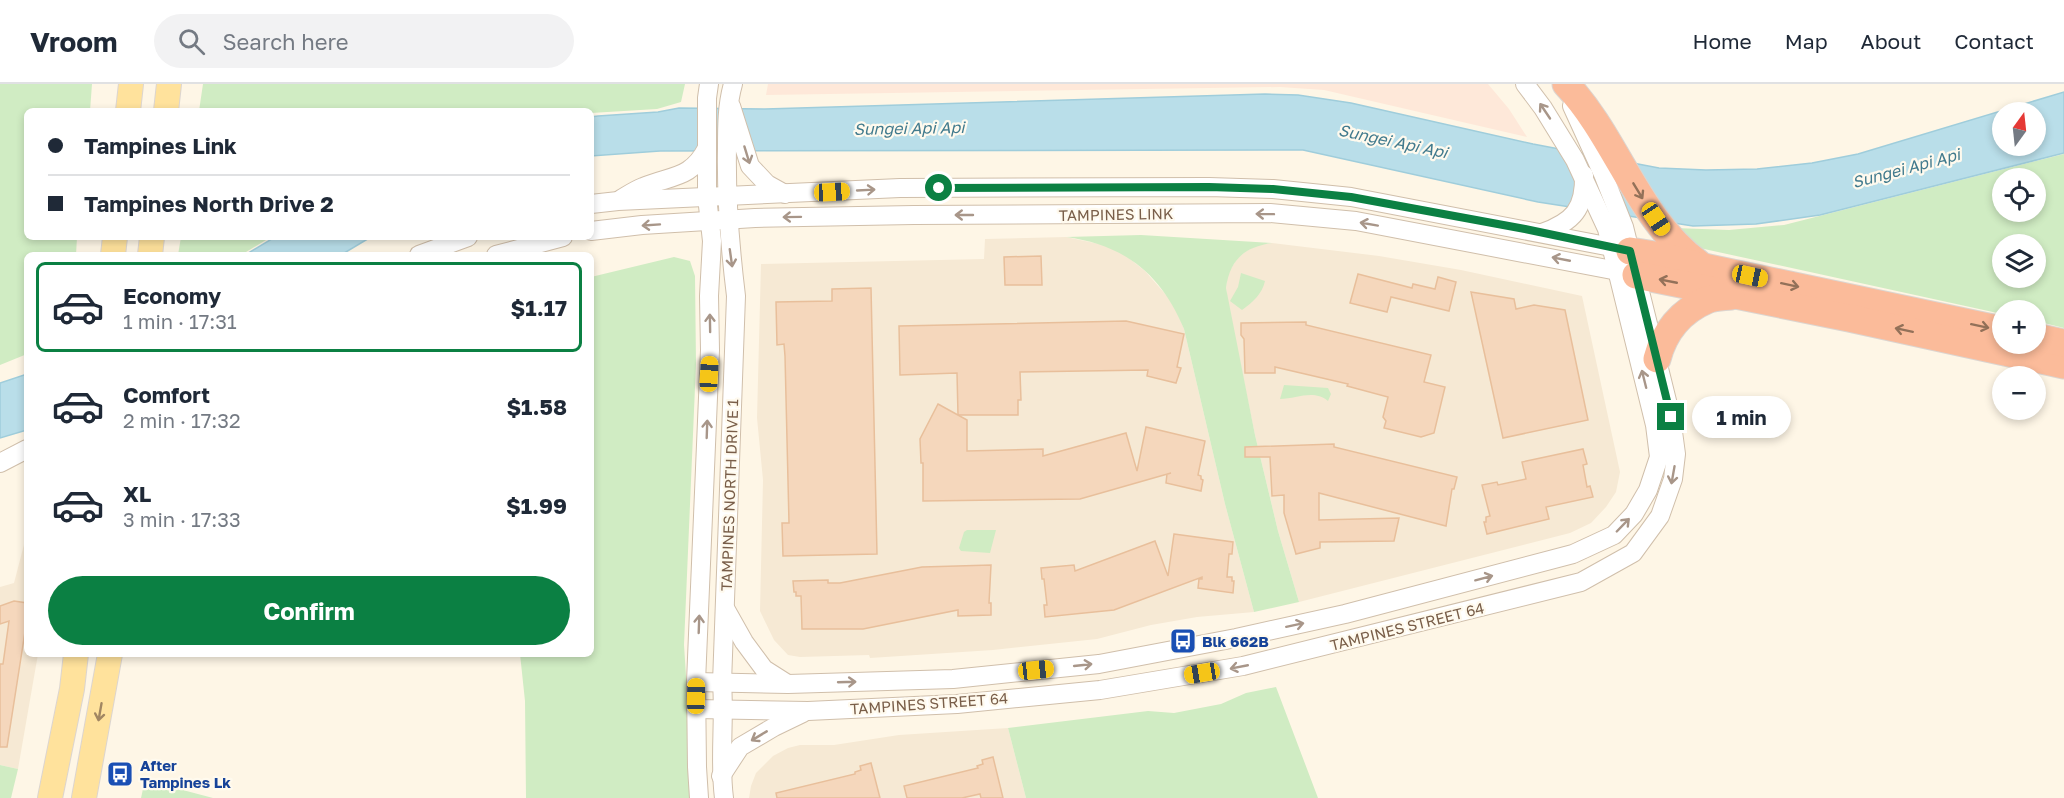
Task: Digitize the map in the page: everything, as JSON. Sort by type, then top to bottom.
[{"type":"highway","points":[[1566,84],[1595,122],[1601,147],[1665,233],[1684,252],[1704,267]]},
{"type":"highway","points":[[1624,254],[1661,256],[1992,328]]},
{"type":"highway","points":[[1624,254],[1738,296],[2064,365]]},
{"type":"highway","points":[[1656,359],[1660,344],[1674,323],[1708,299],[1738,296]]},
{"type":"highway","points":[[2046,339],[2064,343]]},
{"type":"main road","points":[[128,108],[131,84]]},
{"type":"main road","points":[[166,108],[169,84]]},
{"type":"main road","points":[[50,798],[72,689],[76,657]]},
{"type":"main road","points":[[84,798],[109,657]]},
{"type":"street","name":"TAMPINES NORTH DRIVE 1","points":[[699,798],[696,682],[710,350],[709,296],[712,241],[707,197],[709,84]]},
{"type":"street","points":[[1525,84],[1563,139],[1584,175],[1604,222],[1624,254]]},
{"type":"street","points":[[1559,84],[1601,147],[1624,254]]},
{"type":"street","name":"TAMPINES NORTH DRIVE 1","points":[[724,798],[721,776],[724,709],[722,683],[736,296],[726,195],[727,123],[731,92]]},
{"type":"street","points":[[731,92],[750,166],[767,184],[786,194]]},
{"type":"street","points":[[618,201],[642,187],[693,168],[700,162],[707,148]]},
{"type":"street","points":[[1542,233],[1558,227],[1575,214],[1584,193],[1584,175]]},
{"type":"street","name":"TAMPINES LINK","points":[[594,204],[726,195],[900,188],[1209,187],[1273,189],[1351,197],[1542,233],[1624,254]]},
{"type":"street","points":[[1273,189],[1310,201],[1320,207],[1324,218]]},
{"type":"street","name":"TAMPINES LINK","points":[[594,231],[729,219],[1270,213],[1324,218],[1442,237],[1624,254]]},
{"type":"street","points":[[427,252],[460,240]]},
{"type":"street","points":[[507,252],[551,240]]},
{"type":"street","name":"TAMPINES STREET 64","points":[[696,709],[808,711],[957,704],[1100,690],[1243,666],[1581,582],[1633,553],[1660,516],[1673,479],[1676,454],[1671,417],[1624,254]]},
{"type":"street","name":"TAMPINES STREET 64","points":[[696,682],[788,684],[953,679],[1099,664],[1236,638],[1345,614],[1574,554],[1614,535],[1634,514],[1648,490],[1659,457],[1624,254]]},
{"type":"street","points":[[3,462],[24,451]]},
{"type":"street","points":[[3,462],[24,460]]},
{"type":"street","points":[[726,610],[744,642],[765,669],[788,684]]},
{"type":"street","points":[[721,776],[740,747],[808,711]]},
{"type":"shaded area","points":[[768,84],[1488,84],[1509,109],[1527,137],[1324,90],[1280,87],[766,95]]},
{"type":"shaded area","points":[[1066,237],[1104,245],[1125,255],[1145,271],[1174,304],[1184,329],[1225,504],[1254,612],[1197,617],[1151,625],[1097,639],[993,650],[870,658],[869,655],[800,657],[788,655],[774,640],[760,611],[763,480],[757,418],[761,264],[984,259],[985,239]]},
{"type":"shaded area","points":[[1272,243],[1379,256],[1461,270],[1582,296],[1620,472],[1616,492],[1606,507],[1591,523],[1570,533],[1299,602],[1278,531],[1255,435],[1226,288],[1228,273],[1237,259],[1258,245]]},
{"type":"shaded area","points":[[24,545],[24,657],[37,657],[18,769],[0,765],[0,587],[14,583]]},
{"type":"shaded area","points":[[1008,728],[1026,798],[749,798],[756,773],[773,756],[788,748],[800,745],[834,745],[899,735]]},
{"type":"green space","points":[[0,84],[92,84],[90,108],[24,108],[24,240],[77,240],[76,252],[24,252],[24,355],[0,365]]},
{"type":"green space","points":[[203,84],[685,84],[681,102],[657,109],[594,113],[594,108],[199,108]]},
{"type":"green space","points":[[2064,154],[2064,328],[2046,324],[2046,300],[1992,300],[1992,312],[1695,247],[1675,228],[1729,230],[1784,225],[1992,172],[1992,222],[2046,222],[2046,168],[2009,168]]},
{"type":"green space","points":[[1141,235],[1272,243],[1254,248],[1240,256],[1231,270],[1226,288],[1255,435],[1278,531],[1299,602],[1254,612],[1225,504],[1184,329],[1175,310],[1152,278],[1139,265],[1106,247],[1066,237]]},
{"type":"green space","points":[[180,240],[266,240],[246,252],[178,252]]},
{"type":"green space","points":[[674,257],[690,261],[695,276],[696,364],[684,645],[694,798],[526,798],[525,701],[520,657],[594,657],[594,276]]},
{"type":"green space","points":[[1241,273],[1265,281],[1262,290],[1242,310],[1230,301],[1238,287]]},
{"type":"green space","points":[[1284,385],[1328,388],[1331,394],[1328,401],[1311,395],[1280,399]]},
{"type":"green space","points":[[967,530],[996,530],[990,553],[961,551],[959,548],[964,532]]},
{"type":"green space","points":[[1276,687],[1318,798],[1026,798],[1008,728],[1148,711],[1174,713],[1221,704],[1246,693]]},
{"type":"green space","points":[[0,765],[18,769],[11,798],[0,798]]},
{"type":"green space","points":[[145,780],[213,798],[141,798]]},
{"type":"water","name":"Sungei Api Api","points":[[2064,92],[2064,153],[2005,168],[1992,168],[1992,171],[1820,215],[1756,224],[1693,226],[1538,202],[1303,150],[660,151],[594,156],[594,117],[658,112],[679,108],[765,109],[1265,94],[1298,95],[1351,103],[1533,144],[1659,168],[1757,169],[1812,163],[1858,154],[1992,114],[1992,156],[2046,156],[2046,102],[2031,102]]},
{"type":"water","points":[[270,240],[366,240],[346,252],[250,252]]},
{"type":"water","points":[[24,375],[24,431],[0,438],[0,383]]},
{"type":"building","points":[[1041,256],[1042,285],[1005,285],[1004,257]]},
{"type":"building","points":[[1358,274],[1412,288],[1413,284],[1435,289],[1438,277],[1456,282],[1449,311],[1391,297],[1387,312],[1350,303]]},
{"type":"building","points":[[871,288],[877,554],[783,556],[782,523],[789,523],[785,356],[784,344],[777,345],[776,302],[832,301],[832,289]]},
{"type":"building","points":[[1471,292],[1514,299],[1516,309],[1534,305],[1565,310],[1588,420],[1503,438]]},
{"type":"building","points":[[1126,321],[1184,334],[1177,367],[1181,368],[1176,383],[1147,376],[1148,370],[1020,372],[1021,400],[1018,400],[1018,415],[958,415],[957,373],[900,375],[899,326]]},
{"type":"building","points":[[1306,322],[1306,325],[1431,355],[1424,382],[1445,387],[1434,433],[1421,437],[1384,428],[1386,421],[1383,417],[1388,397],[1347,386],[1348,384],[1275,367],[1275,373],[1245,373],[1241,323]]},
{"type":"building","points":[[938,404],[967,420],[967,451],[1043,449],[1043,456],[1126,433],[1137,471],[1146,427],[1205,441],[1198,475],[1203,480],[1201,491],[1166,483],[1167,474],[1080,499],[923,501],[923,463],[921,463],[920,439]]},
{"type":"building","points":[[1334,444],[1334,447],[1457,477],[1454,489],[1452,489],[1446,526],[1319,493],[1319,520],[1399,518],[1394,541],[1320,542],[1320,548],[1296,554],[1284,513],[1284,495],[1272,496],[1270,457],[1245,457],[1245,447]]},
{"type":"building","points":[[1583,449],[1587,464],[1583,465],[1587,487],[1590,486],[1593,497],[1546,507],[1549,519],[1487,534],[1484,522],[1486,522],[1486,517],[1490,516],[1482,485],[1497,482],[1498,485],[1526,479],[1522,462]]},
{"type":"building","points":[[1174,534],[1233,542],[1232,554],[1229,554],[1227,577],[1232,577],[1234,581],[1233,593],[1198,588],[1199,579],[1202,577],[1114,610],[1045,617],[1044,605],[1047,605],[1041,568],[1074,565],[1075,571],[1155,541],[1168,576]]},
{"type":"building","points":[[991,565],[989,603],[991,603],[991,615],[958,616],[958,610],[863,629],[802,629],[801,596],[796,596],[793,581],[828,580],[828,583],[840,583],[922,567]]},
{"type":"building","points":[[14,601],[24,603],[24,638],[7,747],[0,747],[0,664],[3,664],[9,621],[0,624],[0,606]]},
{"type":"building","points":[[993,757],[1003,798],[981,798],[980,794],[962,798],[907,798],[904,786],[978,768],[977,766],[983,764],[982,760]]},
{"type":"building","points":[[871,763],[880,798],[777,798],[776,793],[855,774],[861,770],[860,766]]},
{"type":"place","name":"Blk 662B","points":[[1183,641]]},
{"type":"place","name":"After Tampines Lk","points":[[120,774]]},
{"type":"route","points":[[939,188],[1209,187],[1273,189],[1351,197],[1630,251],[1671,417]]}]
